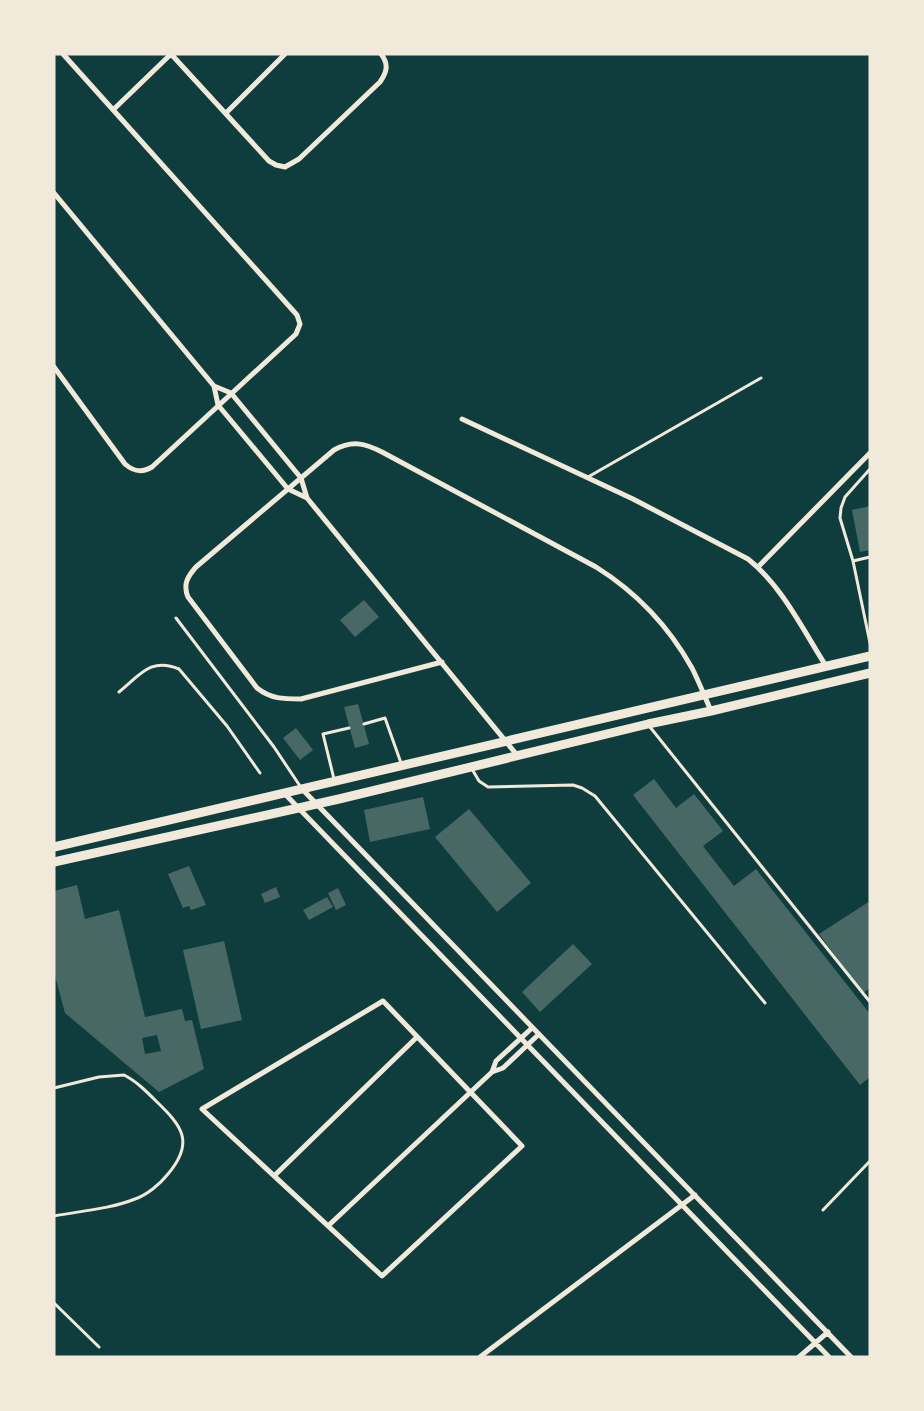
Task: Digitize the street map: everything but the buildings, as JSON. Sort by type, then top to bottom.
[{"type":"highway","points":[[54,847],[870,656]]},
{"type":"highway","points":[[54,862],[315,804],[870,673]]},
{"type":"highway","points":[[664,704],[668,720]]},
{"type":"street","points":[[54,367],[125,464],[136,471],[143,471],[152,467],[296,334],[300,324],[297,315],[63,54]]},
{"type":"street","points":[[113,110],[171,54],[269,160],[285,167],[293,165],[380,82],[386,70],[385,59],[381,54]]},
{"type":"street","points":[[227,112],[285,54]]},
{"type":"street","points":[[54,193],[214,386],[218,405],[288,489],[307,498]]},
{"type":"street","points":[[214,386],[231,393],[301,478],[307,498],[517,755]]},
{"type":"street","points":[[462,419],[714,540],[748,559],[777,589],[826,666]]},
{"type":"street","points":[[442,662],[301,699],[277,699],[257,688],[188,597],[185,590],[186,582],[196,567],[334,450],[352,442],[361,442],[596,567],[620,583],[642,602],[676,644],[692,669],[711,711]]},
{"type":"street","points":[[758,567],[870,453]]},
{"type":"street","points":[[301,788],[851,1357]]},
{"type":"street","points":[[284,792],[829,1357]]},
{"type":"street","points":[[382,1001],[417,1037],[522,1146],[382,1276],[202,1109],[382,1001]]},
{"type":"street","points":[[492,1072],[496,1061],[532,1028]]},
{"type":"street","points":[[328,1226],[492,1072],[503,1068],[538,1035]]},
{"type":"street","points":[[274,1176],[417,1037]]},
{"type":"street","points":[[480,1357],[695,1195]]},
{"type":"street","points":[[799,1357],[828,1332]]},
{"type":"lane","points":[[586,478],[760,378]]},
{"type":"lane","points":[[870,470],[851,489],[841,508],[840,518],[853,561],[870,643]]},
{"type":"lane","points":[[853,561],[870,557]]},
{"type":"lane","points":[[176,618],[274,747],[301,788]]},
{"type":"lane","points":[[119,692],[146,669],[157,664],[179,669],[227,726],[260,773]]},
{"type":"lane","points":[[364,724],[385,718],[402,765]]},
{"type":"lane","points":[[648,724],[870,1002]]},
{"type":"lane","points":[[334,780],[323,734],[349,728]]},
{"type":"lane","points":[[471,767],[479,781],[488,787],[573,785],[595,796],[765,1003]]},
{"type":"lane","points":[[54,1088],[113,1075],[124,1075],[138,1084],[178,1123],[182,1135],[182,1149],[176,1165],[161,1182],[137,1199],[54,1216]]},
{"type":"lane","points":[[823,1210],[870,1161]]},
{"type":"lane","points":[[54,1303],[99,1347]]}]
